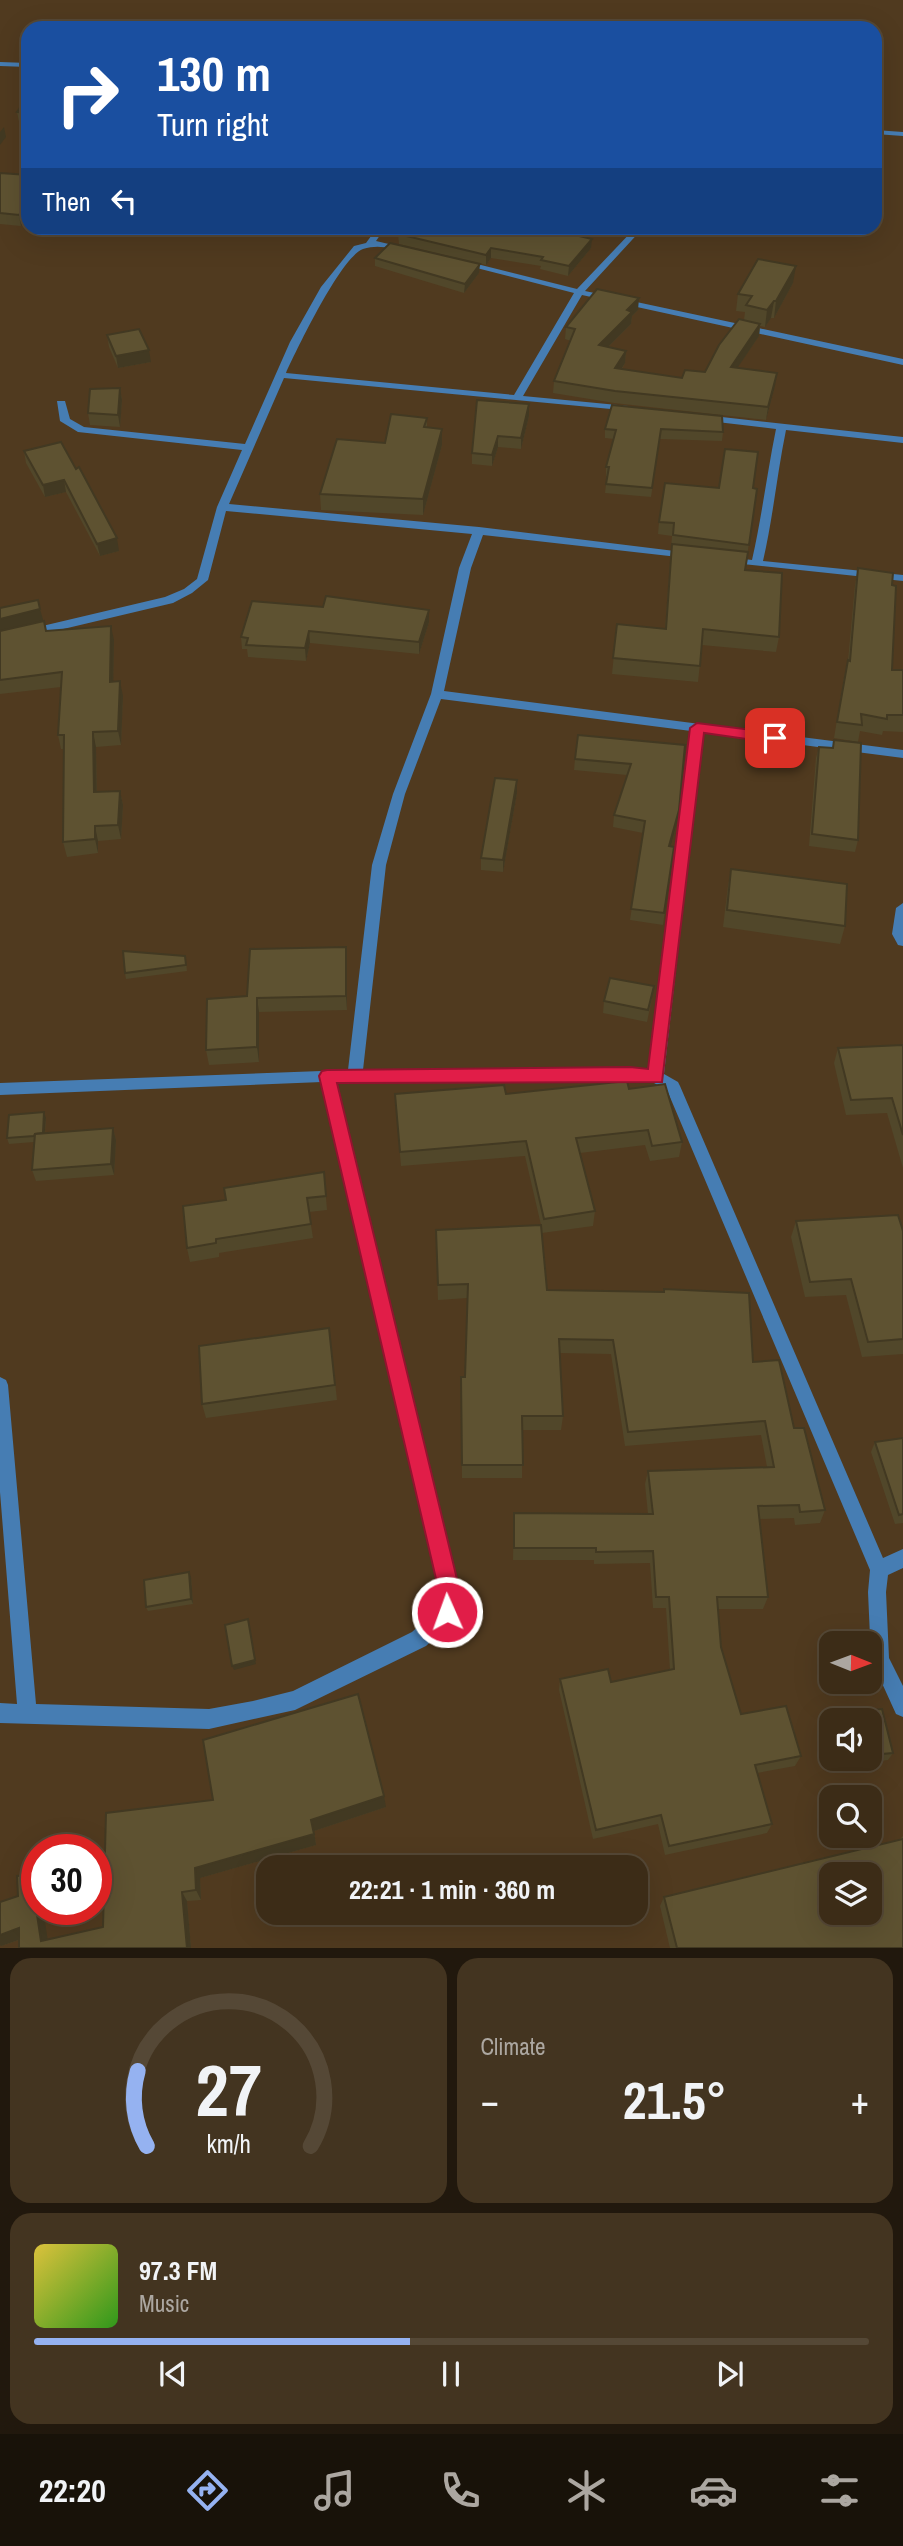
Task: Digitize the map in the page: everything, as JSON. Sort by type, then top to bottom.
[{"type":"street","points":[[0,64],[21,65]]},
{"type":"street","points":[[882,132],[903,134]]},
{"type":"street","points":[[369,245],[376,235]]},
{"type":"street","points":[[517,398],[579,292],[632,235]]},
{"type":"street","points":[[0,640],[169,600],[188,591],[202,580],[222,507],[295,342],[326,287],[357,248],[379,243],[418,251]]},
{"type":"street","points":[[456,260],[579,292],[903,362]]},
{"type":"street","points":[[281,375],[642,410]]},
{"type":"street","points":[[61,403],[65,421],[82,430],[249,448]]},
{"type":"street","points":[[697,417],[903,440]]},
{"type":"street","points":[[757,564],[769,509],[771,480],[781,428]]},
{"type":"street","points":[[222,507],[479,530],[698,557]]},
{"type":"street","points":[[355,1077],[379,865],[399,794],[437,694],[465,568],[479,530]]},
{"type":"street","points":[[721,559],[903,578]]},
{"type":"street","points":[[437,694],[903,754]]},
{"type":"street","points":[[656,1077],[697,728]]},
{"type":"street","points":[[903,908],[899,934],[903,941]]},
{"type":"street","points":[[0,1089],[327,1076],[630,1074],[656,1077],[673,1086],[880,1570],[877,1592],[880,1659],[903,1707]]},
{"type":"street","points":[[0,1713],[209,1719],[253,1711],[295,1700],[419,1639],[447,1612],[446,1579],[327,1076]]},
{"type":"street","points":[[0,1384],[27,1714]]},
{"type":"street","points":[[880,1570],[903,1558]]},
{"type":"building","points":[[0,173],[21,174],[21,212],[19,215],[0,213]]},
{"type":"building","points":[[402,235],[575,235],[592,239],[569,266],[541,260],[543,257],[491,248],[486,255]]},
{"type":"building","points":[[390,243],[480,264],[465,284],[375,258]]},
{"type":"building","points":[[758,259],[796,266],[776,301],[767,310],[746,305],[752,296],[738,294]]},
{"type":"building","points":[[597,289],[639,298],[627,310],[632,312],[599,345],[626,351],[615,368],[682,378],[685,370],[705,372],[719,345],[739,319],[760,324],[731,367],[777,373],[768,407],[615,391],[554,381],[575,329],[566,327]]},
{"type":"building","points":[[139,329],[149,350],[116,356],[107,335]]},
{"type":"building","points":[[120,388],[118,415],[88,413],[90,389]]},
{"type":"building","points":[[477,400],[529,404],[521,438],[498,436],[492,455],[472,453]]},
{"type":"building","points":[[612,405],[722,416],[723,432],[661,429],[652,488],[606,484],[609,467],[606,467],[616,430],[605,429]]},
{"type":"building","points":[[391,414],[427,418],[424,427],[442,429],[423,499],[320,494],[337,439],[385,443]]},
{"type":"building","points":[[61,442],[76,469],[79,467],[117,538],[97,544],[64,480],[43,485],[24,451]]},
{"type":"building","points":[[725,449],[758,452],[753,488],[757,489],[749,545],[673,535],[674,523],[659,522],[665,483],[719,488]]},
{"type":"building","points":[[672,544],[748,552],[745,570],[782,573],[779,637],[703,629],[700,666],[613,658],[617,624],[666,629]]},
{"type":"building","points":[[858,568],[893,573],[892,585],[896,586],[892,670],[903,670],[903,715],[887,715],[887,719],[861,714],[862,725],[837,722],[848,660],[850,661]]},
{"type":"building","points":[[326,596],[429,610],[419,642],[309,631],[305,648],[246,645],[248,638],[241,637],[252,601],[323,607]]},
{"type":"building","points":[[38,600],[40,609],[0,619],[0,608]]},
{"type":"building","points":[[44,621],[46,631],[111,626],[110,682],[120,681],[118,731],[93,732],[94,792],[120,791],[118,825],[95,826],[95,839],[63,842],[64,735],[58,735],[62,672],[0,680],[0,631]]},
{"type":"building","points":[[578,735],[685,745],[679,810],[669,846],[674,847],[664,913],[631,909],[645,821],[614,815],[631,764],[575,759]]},
{"type":"building","points":[[834,740],[861,743],[858,840],[812,834],[819,747],[833,748]]},
{"type":"building","points":[[495,778],[517,780],[503,860],[481,858]]},
{"type":"building","points":[[731,869],[847,884],[845,926],[727,910]]},
{"type":"building","points":[[346,947],[346,996],[257,998],[257,1047],[206,1050],[207,999],[247,996],[250,949]]},
{"type":"building","points":[[123,951],[185,956],[186,965],[125,973]]},
{"type":"building","points":[[610,978],[654,986],[648,1010],[604,1001]]},
{"type":"building","points":[[903,1045],[903,1135],[892,1098],[851,1100],[838,1048]]},
{"type":"building","points":[[627,1081],[629,1089],[665,1084],[682,1142],[652,1146],[648,1130],[576,1138],[595,1211],[544,1219],[526,1141],[400,1152],[395,1094],[504,1085],[506,1094]]},
{"type":"building","points":[[44,1112],[43,1133],[7,1138],[9,1115]]},
{"type":"building","points":[[113,1128],[111,1164],[32,1170],[35,1134]]},
{"type":"building","points":[[324,1172],[326,1196],[307,1198],[311,1224],[216,1239],[216,1243],[187,1248],[183,1206],[226,1200],[224,1188]]},
{"type":"building","points":[[898,1215],[903,1231],[903,1339],[868,1342],[851,1279],[810,1282],[796,1221]]},
{"type":"building","points":[[541,1225],[547,1290],[664,1292],[664,1289],[749,1293],[753,1362],[779,1360],[794,1428],[804,1428],[825,1510],[800,1512],[799,1505],[758,1506],[768,1597],[717,1597],[721,1647],[741,1714],[786,1706],[801,1756],[755,1765],[772,1824],[669,1846],[661,1815],[596,1830],[560,1679],[608,1669],[611,1682],[674,1669],[669,1597],[656,1597],[653,1551],[596,1552],[596,1548],[514,1548],[514,1513],[653,1514],[648,1471],[774,1467],[765,1421],[628,1432],[613,1340],[559,1339],[563,1416],[522,1416],[523,1465],[462,1465],[461,1377],[465,1377],[468,1284],[438,1285],[436,1230]]},
{"type":"building","points":[[329,1328],[335,1385],[202,1404],[199,1346]]},
{"type":"building","points":[[903,1438],[903,1514],[899,1515],[875,1442]]},
{"type":"building","points":[[189,1572],[191,1599],[146,1607],[144,1580]]},
{"type":"building","points":[[248,1619],[255,1660],[232,1666],[225,1625]]},
{"type":"building","points":[[358,1694],[384,1796],[311,1820],[314,1834],[195,1868],[196,1890],[182,1892],[187,1948],[19,1948],[19,1928],[0,1935],[0,1902],[18,1896],[17,1876],[21,1876],[21,1925],[39,1925],[41,1941],[112,1925],[112,1834],[105,1834],[106,1813],[213,1800],[203,1740]]},
{"type":"building","points":[[882,1709],[893,1753],[882,1754]]},
{"type":"building","points":[[903,1839],[903,1948],[677,1948],[664,1897],[866,1848],[882,1848],[882,1844]]},
{"type":"route","points":[[447,1612],[446,1579],[327,1076],[630,1074],[656,1077],[697,728],[775,738]]}]
